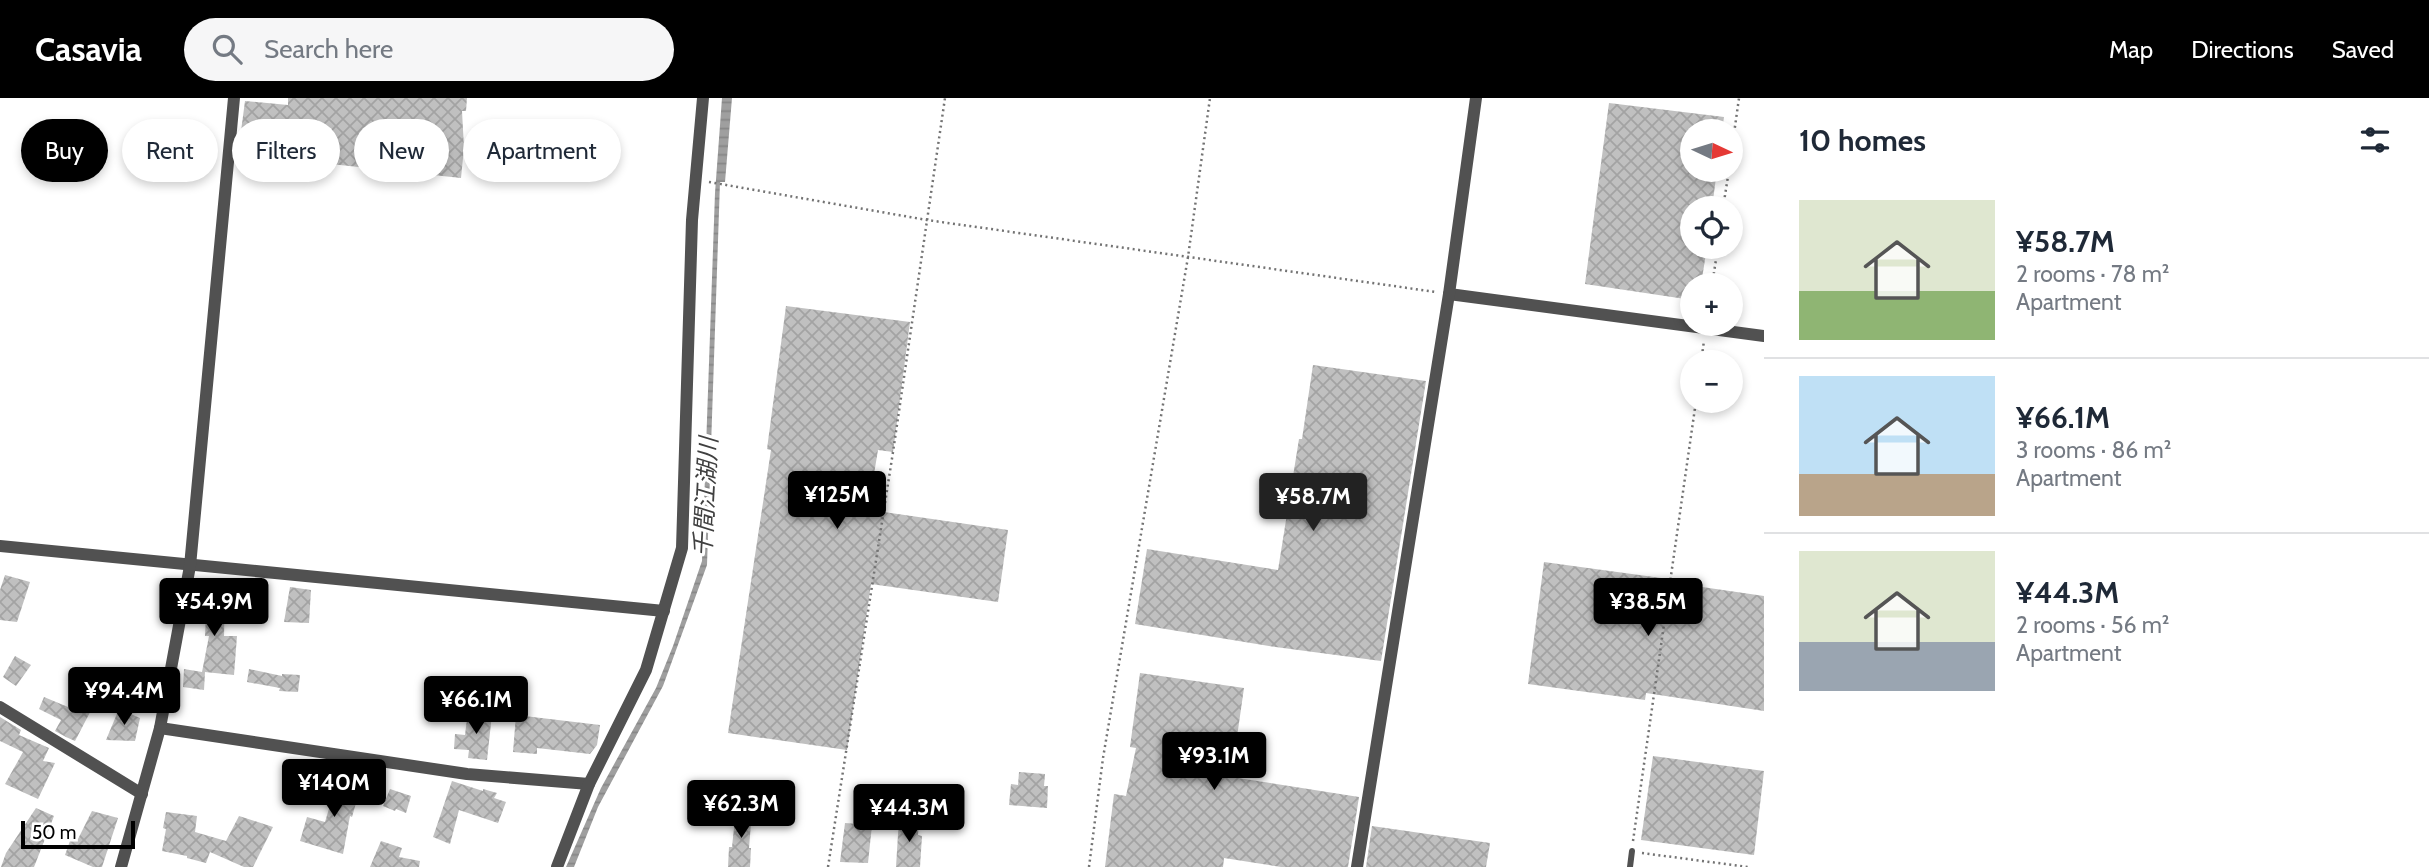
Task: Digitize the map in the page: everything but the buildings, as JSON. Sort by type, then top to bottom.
[{"type":"street","points":[[121,867],[160,728],[190,566],[234,98]]},
{"type":"street","points":[[557,867],[589,784],[646,670],[682,548],[695,180],[703,98]]},
{"type":"street","points":[[1357,867],[1449,294],[1476,98]]},
{"type":"street","points":[[1449,294],[1680,325]]},
{"type":"street","points":[[1743,333],[1764,336]]},
{"type":"street","points":[[0,546],[664,611]]},
{"type":"street","points":[[0,707],[142,794]]},
{"type":"street","points":[[160,728],[467,774],[589,784]]},
{"type":"lane","points":[[1630,867],[1632,851]]},
{"type":"path","points":[[828,867],[945,98]]},
{"type":"path","points":[[1089,867],[1103,758],[1188,257],[1210,98]]},
{"type":"path","points":[[1736,119],[1739,98]]},
{"type":"path","points":[[695,180],[927,220],[1449,294]]},
{"type":"path","points":[[1694,413],[1632,851],[1748,867]]},
{"type":"water","name":"千間江湖川","points":[[722,98],[732,98],[725,182],[720,182],[707,565],[663,686],[598,807],[574,867],[566,867],[601,788],[656,688],[702,561],[715,193]]}]
